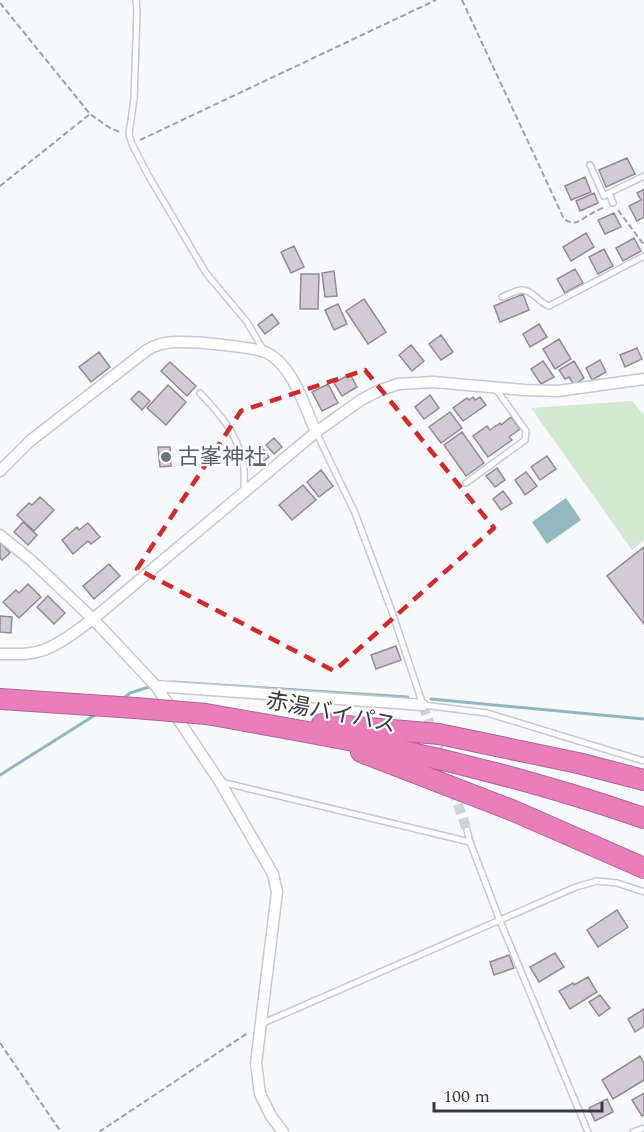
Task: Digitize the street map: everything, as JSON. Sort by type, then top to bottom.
[{"type":"highway","name":"赤湯バイパス","points":[[0,699],[206,714],[309,732],[395,749],[520,780],[644,818]]},
{"type":"highway","points":[[206,714],[439,734],[578,763],[644,780]]},
{"type":"highway","points":[[309,732],[514,810],[644,868]]},
{"type":"street","points":[[0,471],[30,441],[157,344],[180,342],[210,344],[265,352],[286,370],[295,384],[316,432]]},
{"type":"street","points":[[0,654],[26,654],[59,643],[93,619],[316,432],[361,400],[378,392],[398,384],[433,382],[558,391],[644,379]]},
{"type":"street","points":[[0,535],[33,562],[93,619],[156,687],[220,782],[273,874],[276,892],[256,1063],[260,1094],[271,1116],[283,1132]]},
{"type":"street","points":[[156,687],[423,705]]},
{"type":"lane","points":[[136,0],[134,99],[129,134],[132,144],[206,273],[248,322],[265,352]]},
{"type":"lane","points":[[590,165],[603,196],[644,176]]},
{"type":"lane","points":[[609,193],[613,203]]},
{"type":"lane","points":[[502,297],[522,290],[531,292],[542,304],[549,306],[644,256]]},
{"type":"lane","points":[[466,483],[525,440],[526,431],[495,388]]},
{"type":"lane","points":[[200,393],[218,412],[238,443],[244,464],[244,492]]},
{"type":"lane","points":[[316,432],[354,513],[391,609],[423,705],[487,713],[644,761]]},
{"type":"lane","points":[[220,782],[470,842]]},
{"type":"lane","points":[[467,830],[500,921],[588,1132]]},
{"type":"lane","points":[[261,1024],[576,887],[597,881],[617,883],[644,892]]},
{"type":"lane","points":[[633,1132],[644,1128]]},
{"type":"path","points":[[132,144],[436,0]]},
{"type":"path","points":[[462,0],[564,219],[570,223],[577,223],[613,203],[644,245]]},
{"type":"path","points":[[0,3],[90,114],[110,128],[129,134]]},
{"type":"path","points":[[0,186],[90,114]]},
{"type":"path","points":[[99,1132],[261,1024]]},
{"type":"path","points":[[0,1043],[61,1132]]},
{"type":"highlighted area","points":[[365,370],[494,528],[334,671],[137,569],[241,411]]},
{"type":"green space","points":[[632,401],[644,415],[644,540],[632,550],[531,408]]},
{"type":"water","points":[[566,498],[581,520],[547,544],[532,522]]},
{"type":"building","points":[[627,158],[635,174],[606,187],[599,170]]},
{"type":"building","points":[[585,177],[591,192],[571,200],[565,186]]},
{"type":"building","points":[[644,189],[644,217],[637,221],[629,206],[641,200],[637,193]]},
{"type":"building","points":[[594,193],[598,203],[580,211],[576,201]]},
{"type":"building","points":[[614,213],[621,227],[605,234],[598,220]]},
{"type":"building","points":[[586,233],[594,247],[571,261],[563,247]]},
{"type":"building","points":[[634,238],[641,251],[623,261],[616,248]]},
{"type":"building","points":[[294,246],[304,267],[291,273],[281,252]]},
{"type":"building","points":[[604,249],[613,266],[598,274],[589,257]]},
{"type":"building","points":[[575,269],[583,283],[565,293],[557,279]]},
{"type":"building","points":[[334,271],[337,296],[325,297],[322,273]]},
{"type":"building","points":[[301,274],[319,274],[318,309],[300,309]]},
{"type":"building","points":[[523,294],[529,310],[500,322],[494,306]]},
{"type":"building","points":[[364,299],[386,332],[368,344],[346,311]]},
{"type":"building","points":[[338,304],[347,324],[334,330],[325,310]]},
{"type":"building","points":[[272,314],[279,323],[265,334],[258,325]]},
{"type":"building","points":[[539,324],[547,337],[530,347],[523,334]]},
{"type":"building","points":[[441,335],[453,352],[441,360],[429,344]]},
{"type":"building","points":[[559,339],[571,359],[555,369],[543,349]]},
{"type":"building","points":[[411,345],[424,361],[412,371],[399,355]]},
{"type":"building","points":[[637,348],[642,359],[625,367],[620,355]]},
{"type":"building","points":[[99,352],[110,367],[91,382],[79,367]]},
{"type":"building","points":[[600,360],[606,372],[592,380],[586,368]]},
{"type":"building","points":[[543,361],[554,377],[541,384],[531,369]]},
{"type":"building","points":[[574,361],[584,378],[574,385],[569,377],[565,379],[559,370]]},
{"type":"building","points":[[170,362],[196,386],[187,396],[161,371]]},
{"type":"building","points":[[350,374],[357,387],[342,396],[334,383]]},
{"type":"building","points":[[328,384],[338,403],[322,411],[312,392]]},
{"type":"building","points":[[168,385],[186,402],[166,425],[147,408]]},
{"type":"building","points":[[139,391],[150,401],[142,410],[131,399]]},
{"type":"building","points":[[430,395],[439,408],[424,419],[415,407]]},
{"type":"building","points":[[473,397],[475,400],[480,397],[486,405],[463,421],[453,408],[467,398],[469,400]]},
{"type":"building","points":[[450,412],[462,428],[441,443],[429,427]]},
{"type":"building","points":[[511,417],[520,429],[509,437],[512,440],[488,457],[473,436],[487,426],[490,430],[500,423],[501,425]]},
{"type":"building","points":[[462,432],[484,463],[466,476],[444,445]]},
{"type":"building","points":[[274,438],[282,447],[274,454],[266,445]]},
{"type":"building","points":[[158,447],[170,447],[171,466],[160,467]]},
{"type":"building","points":[[262,448],[269,457],[259,465],[252,456]]},
{"type":"building","points":[[547,456],[556,469],[540,480],[531,467]]},
{"type":"building","points":[[497,468],[505,480],[495,487],[486,476]]},
{"type":"building","points":[[321,470],[333,486],[319,497],[307,482]]},
{"type":"building","points":[[526,472],[537,486],[525,495],[515,480]]},
{"type":"building","points":[[303,485],[316,500],[292,520],[279,505]]},
{"type":"building","points":[[503,491],[512,503],[501,510],[493,499]]},
{"type":"building","points":[[40,497],[54,510],[34,531],[17,515],[29,503],[32,505]]},
{"type":"building","points":[[23,522],[37,535],[28,545],[14,532]]},
{"type":"building","points":[[88,523],[100,537],[91,544],[88,541],[73,554],[62,540],[77,527],[79,530]]},
{"type":"building","points":[[0,542],[10,553],[2,560],[0,558]]},
{"type":"building","points":[[644,547],[644,624],[607,576]]},
{"type":"building","points":[[109,564],[120,576],[94,599],[83,586]]},
{"type":"building","points":[[28,584],[41,597],[19,618],[3,602],[16,590],[19,593]]},
{"type":"building","points":[[48,596],[65,613],[54,624],[37,607]]},
{"type":"building","points":[[0,616],[12,617],[11,633],[0,632]]},
{"type":"building","points":[[396,646],[401,660],[376,669],[371,655]]},
{"type":"building","points":[[617,910],[628,927],[598,947],[587,930]]},
{"type":"building","points":[[555,953],[564,967],[539,982],[530,967]]},
{"type":"building","points":[[509,955],[514,968],[494,975],[490,962]]},
{"type":"building","points":[[588,977],[597,992],[570,1009],[559,991]]},
{"type":"building","points":[[600,995],[610,1008],[599,1016],[589,1002]]},
{"type":"building","points":[[644,1009],[644,1026],[635,1032],[628,1019]]},
{"type":"building","points":[[640,1056],[644,1063],[644,1080],[613,1099],[602,1080]]},
{"type":"building","points":[[644,1093],[644,1115],[642,1116],[632,1100]]},
{"type":"building","points":[[607,1099],[613,1112],[595,1121],[589,1108]]},
{"type":"waterway","points":[[173,682],[408,697]]},
{"type":"waterway","points":[[125,697],[149,687]]},
{"type":"waterway","points":[[431,699],[644,719]]},
{"type":"waterway","points":[[0,775],[95,715]]},
{"type":"tunnel","points":[[423,705],[467,830]]},
{"type":"place","name":"古峯神社","points":[[166,457]]}]
